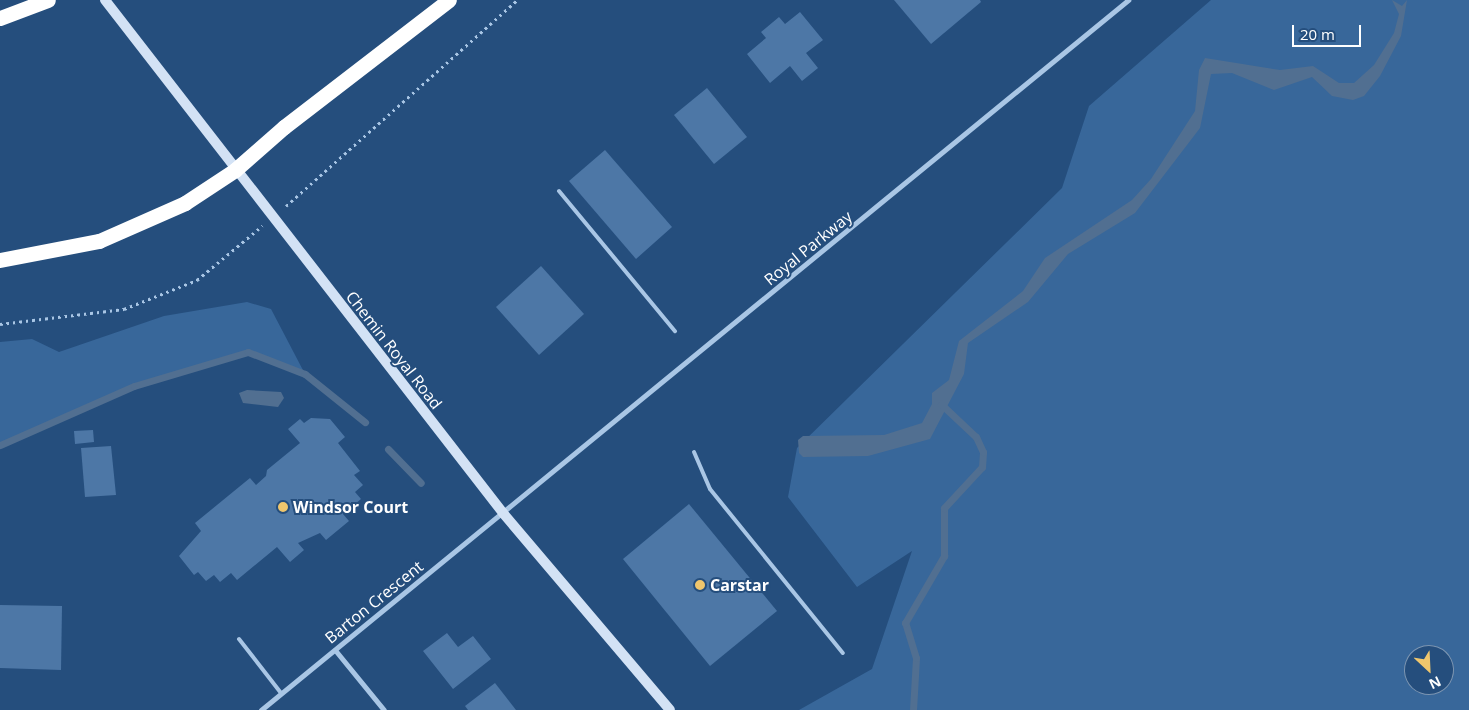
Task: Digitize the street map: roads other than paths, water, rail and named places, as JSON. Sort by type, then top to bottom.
[{"type":"highway","points":[[0,18],[48,0]]},
{"type":"highway","points":[[0,260],[99,240],[185,202],[235,170],[284,127],[449,0]]},
{"type":"main road","name":"Chemin Royal Road","points":[[105,0],[503,514],[670,710]]},
{"type":"street","name":"Royal Parkway","points":[[503,514],[1128,0]]},
{"type":"street","name":"Barton Crescent","points":[[261,710],[503,514]]},
{"type":"street","points":[[336,650],[384,710]]},
{"type":"lane","points":[[559,191],[675,331]]},
{"type":"lane","points":[[694,452],[710,489],[843,654]]},
{"type":"lane","points":[[239,639],[281,694]]},
{"type":"waterway","points":[[0,445],[134,386],[248,352],[305,374],[365,422]]},
{"type":"waterway","points":[[913,710],[916,658],[905,623],[944,556],[944,508],[982,467],[983,452],[976,437],[941,404]]},
{"type":"waterway","points":[[388,449],[421,483]]},
{"type":"place","name":"Windsor Court","points":[[283,507]]},
{"type":"place","name":"Carstar","points":[[700,585]]}]
